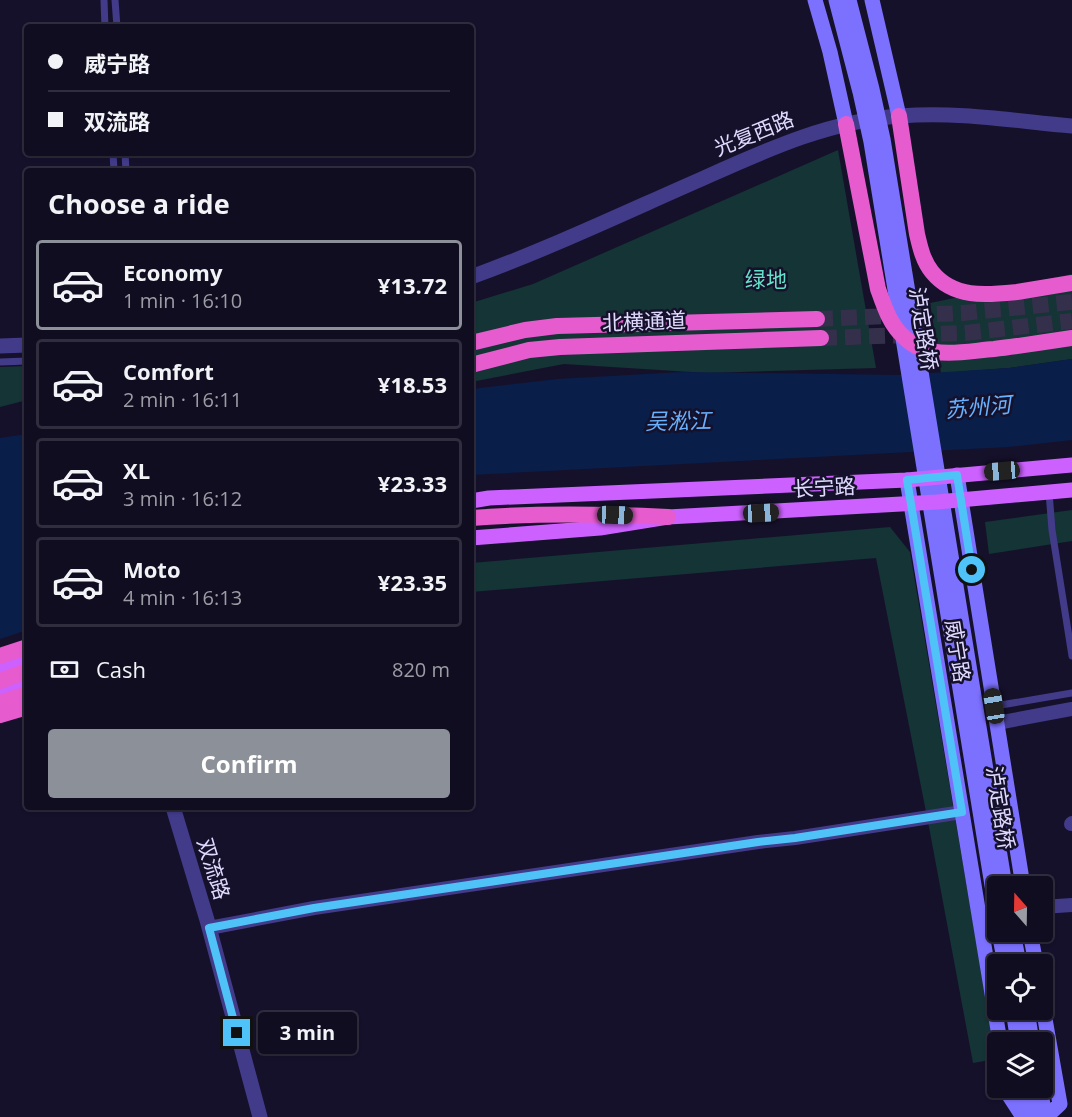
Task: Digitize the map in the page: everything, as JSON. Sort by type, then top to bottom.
[{"type":"highway","points":[[899,116],[921,252],[932,272],[950,287],[975,295],[1072,283]]},
{"type":"highway","points":[[846,124],[878,289],[892,322],[903,337],[918,347],[955,353],[1072,338]]},
{"type":"highway","name":"北横通道","points":[[474,342],[525,330],[557,326],[817,319]]},
{"type":"highway","name":"北横通道","points":[[474,364],[529,350],[561,346],[821,338]]},
{"type":"highway","points":[[474,518],[581,514],[668,517]]},
{"type":"highway","points":[[0,656],[24,648]]},
{"type":"highway","points":[[0,679],[24,672]]},
{"type":"highway","points":[[0,703],[24,695]]},
{"type":"highway","points":[[0,715],[24,708]]},
{"type":"main road","points":[[815,0],[830,52],[846,124]]},
{"type":"main road","name":"泸定路桥","points":[[836,0],[858,82],[870,142],[990,876]]},
{"type":"main road","name":"泸定路桥","points":[[849,0],[883,139],[1003,876]]},
{"type":"main road","points":[[872,0],[899,116]]},
{"type":"main road","name":"长宁路","points":[[474,501],[907,480],[1072,465]]},
{"type":"main road","name":"威宁路","points":[[957,475],[1021,876]]},
{"type":"main road","name":"威宁路","points":[[907,480],[998,1032]]},
{"type":"main road","name":"长宁路","points":[[474,538],[600,528],[668,517],[911,504],[1072,490]]},
{"type":"main road","points":[[0,666],[24,658]]},
{"type":"main road","points":[[0,694],[24,687]]},
{"type":"main road","points":[[1045,1020],[1060,1104],[1046,1117]]},
{"type":"main road","points":[[1011,1098],[1023,1117]]},
{"type":"main road","points":[[1027,1098],[1030,1117]]},
{"type":"main road","points":[[1038,1117],[1043,1105],[1042,1098]]},
{"type":"street","name":"光复西路","points":[[474,276],[558,242],[771,148],[846,124],[899,116],[934,114],[1072,126]]},
{"type":"street","points":[[0,346],[24,345]]},
{"type":"street","points":[[997,723],[1072,709]]},
{"type":"street","name":"双流路","points":[[174,810],[209,928],[260,1117]]},
{"type":"street","points":[[209,928],[314,908],[962,812]]},
{"type":"street","points":[[1053,906],[1072,905]]},
{"type":"lane","points":[[104,0],[105,24]]},
{"type":"lane","points":[[115,0],[117,24]]},
{"type":"lane","points":[[0,362],[24,361]]},
{"type":"lane","points":[[1049,492],[1052,530],[1072,656]]},
{"type":"lane","points":[[994,706],[1072,693]]},
{"type":"green space","name":"绿地","points":[[838,150],[876,368],[707,373],[564,364],[474,381],[474,302],[533,284]]},
{"type":"green space","points":[[1072,274],[1072,359],[1009,368],[941,373],[930,303]]},
{"type":"green space","points":[[24,366],[24,401],[0,407],[0,367]]},
{"type":"green space","points":[[1072,510],[1072,541],[989,554],[985,522]]},
{"type":"green space","points":[[890,527],[910,552],[987,1006],[987,1020],[989,1020],[991,1032],[987,1032],[987,1061],[973,1063],[876,558],[474,592],[474,563]]},
{"type":"water","points":[[1072,359],[1072,440],[1008,447],[474,475],[474,389],[480,388],[558,379],[682,372],[899,375],[1009,368]]},
{"type":"water","points":[[24,434],[24,631],[0,639],[0,438]]},
{"type":"tunnel","points":[[817,319],[963,313],[1072,302]]},
{"type":"tunnel","points":[[821,338],[965,333],[1072,321]]},
{"type":"route","points":[[237,1033],[209,928],[314,908],[962,812],[907,480],[957,475],[972,570]]},
{"type":"water label","name":"苏州河","points":[[978,407]]},
{"type":"water label","name":"吴淞江","points":[[678,421]]}]
